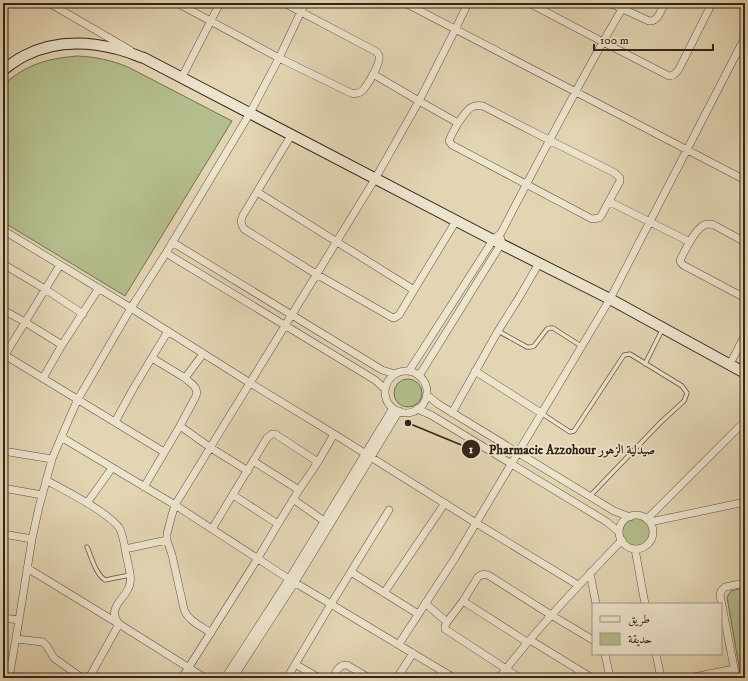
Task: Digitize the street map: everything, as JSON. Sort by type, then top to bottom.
[{"type":"main road","points":[[3,70],[24,56],[52,46],[70,44],[91,44],[118,49],[144,58],[456,221],[498,239],[539,263],[663,327],[745,373]]},
{"type":"street","points":[[49,3],[61,6],[144,58]]},
{"type":"street","points":[[176,3],[279,58],[351,93],[355,94],[363,90],[379,61],[378,54],[375,51],[284,3]]},
{"type":"street","points":[[182,77],[220,3]]},
{"type":"street","points":[[7,675],[20,620],[32,539],[46,480],[52,459],[61,437],[78,399],[131,308],[166,253],[250,113],[279,58],[305,3]]},
{"type":"street","points":[[405,3],[745,180]]},
{"type":"street","points":[[210,633],[190,618],[185,612],[172,555],[167,540],[167,534],[175,506],[375,179],[419,101],[468,3]]},
{"type":"street","points":[[529,3],[669,76],[676,74],[679,69],[712,3]]},
{"type":"street","points":[[610,3],[652,21],[657,19],[665,3]]},
{"type":"street","points":[[419,376],[498,239],[549,140],[622,9]]},
{"type":"street","points":[[399,644],[455,558],[610,299],[745,37]]},
{"type":"street","points":[[373,74],[458,123]]},
{"type":"street","points":[[478,105],[483,106],[618,176],[620,181],[610,202],[601,216],[599,218],[592,219],[452,145],[449,141],[450,136],[458,123],[470,107],[478,105]]},
{"type":"street","points":[[292,134],[243,215],[241,224],[244,229],[316,274],[394,318],[399,315],[456,221]]},
{"type":"street","points":[[257,192],[414,290]]},
{"type":"street","points":[[610,202],[690,242]]},
{"type":"street","points":[[745,242],[714,225],[708,224],[700,228],[690,242],[680,261],[683,265],[745,298]]},
{"type":"street","points":[[3,230],[578,585]]},
{"type":"street","points":[[409,371],[498,239]]},
{"type":"street","points":[[172,242],[382,370],[395,374]]},
{"type":"street","points":[[166,253],[375,380],[385,389]]},
{"type":"street","points":[[452,413],[498,331],[539,263]]},
{"type":"street","points":[[3,264],[83,314]]},
{"type":"street","points":[[60,264],[4,355],[164,452]]},
{"type":"street","points":[[43,378],[62,345],[99,288]]},
{"type":"street","points":[[3,310],[62,345]]},
{"type":"street","points":[[115,422],[168,331]]},
{"type":"street","points":[[730,364],[745,335]]},
{"type":"street","points":[[185,378],[203,354]]},
{"type":"street","points":[[144,487],[180,426],[197,392],[197,389],[185,378],[152,358]]},
{"type":"street","points":[[409,371],[415,373],[424,382],[426,395],[422,406],[412,412],[405,413],[396,410],[388,402],[385,396],[385,389],[390,378],[395,374],[409,371]]},
{"type":"street","points":[[475,371],[541,413]]},
{"type":"street","points":[[417,409],[431,415],[607,522],[619,532],[625,545],[630,548],[641,549],[650,543],[653,533],[652,527],[642,516],[630,516],[614,511],[452,413],[426,395]]},
{"type":"street","points":[[233,678],[396,410]]},
{"type":"street","points":[[648,521],[745,421]]},
{"type":"street","points":[[180,426],[211,448],[248,471]]},
{"type":"street","points":[[212,529],[253,461],[272,434],[275,434],[318,462]]},
{"type":"street","points":[[182,678],[258,558],[293,499],[318,462],[334,434]]},
{"type":"street","points":[[61,437],[175,506],[331,604],[454,678]]},
{"type":"street","points":[[3,451],[52,459]]},
{"type":"street","points":[[225,678],[292,580],[324,521],[368,456]]},
{"type":"street","points":[[253,461],[299,490]]},
{"type":"street","points":[[87,503],[112,468]]},
{"type":"street","points":[[46,480],[87,503],[109,518],[120,530],[130,580],[128,590],[116,606],[115,616],[119,624]]},
{"type":"street","points":[[3,488],[42,495]]},
{"type":"street","points":[[233,495],[278,524]]},
{"type":"street","points":[[293,499],[324,521]]},
{"type":"street","points":[[648,521],[745,502]]},
{"type":"street","points":[[384,593],[444,503]]},
{"type":"street","points":[[287,678],[389,510]]},
{"type":"street","points":[[619,532],[622,523],[630,516]]},
{"type":"street","points":[[3,534],[32,539]]},
{"type":"street","points":[[125,549],[167,540]]},
{"type":"street","points":[[499,678],[551,615],[622,540]]},
{"type":"street","points":[[635,549],[645,603]]},
{"type":"street","points":[[27,568],[205,678]]},
{"type":"street","points":[[351,572],[418,614]]},
{"type":"street","points":[[590,573],[596,603]]},
{"type":"street","points":[[520,678],[445,629],[446,622],[478,577],[481,575],[488,575],[592,639]]},
{"type":"street","points":[[722,603],[720,591],[725,587],[745,583]]},
{"type":"street","points":[[462,601],[592,678]]},
{"type":"street","points":[[425,603],[446,622]]},
{"type":"street","points":[[722,606],[736,678]]},
{"type":"street","points":[[3,618],[20,620]]},
{"type":"street","points":[[89,678],[119,624]]},
{"type":"street","points":[[16,639],[43,642],[54,658],[82,678]]},
{"type":"street","points":[[398,678],[413,653]]},
{"type":"street","points":[[605,655],[610,678]]},
{"type":"street","points":[[656,655],[660,678]]},
{"type":"street","points":[[295,664],[319,678]]},
{"type":"street","points":[[333,678],[341,665],[344,664],[369,678]]},
{"type":"street","points":[[690,678],[734,669]]},
{"type":"lane","points":[[645,364],[663,327]]},
{"type":"lane","points":[[498,331],[527,347],[531,347],[534,346],[547,329],[553,328],[581,346]]},
{"type":"lane","points":[[541,413],[570,432],[574,431],[624,355],[630,354],[682,386],[687,393],[684,401],[661,422],[590,496]]},
{"type":"lane","points":[[87,547],[98,572],[105,580],[130,575]]},
{"type":"green space","points":[[77,56],[103,59],[128,67],[232,121],[125,296],[3,222],[3,85],[29,67],[46,61]]},
{"type":"green space","points":[[408,379],[414,380],[418,383],[421,387],[421,399],[418,403],[414,406],[408,407],[402,406],[398,403],[395,399],[394,393],[395,387],[398,383],[402,380]]},
{"type":"green space","points":[[637,518],[648,522],[652,533],[648,544],[637,548],[626,544],[622,533],[626,522]]},
{"type":"green space","points":[[745,588],[745,678],[741,678],[727,597],[731,591]]},
{"type":"place","name":"Pharmacie Azzohour صيدلية الزهور","points":[[408,423]]}]
